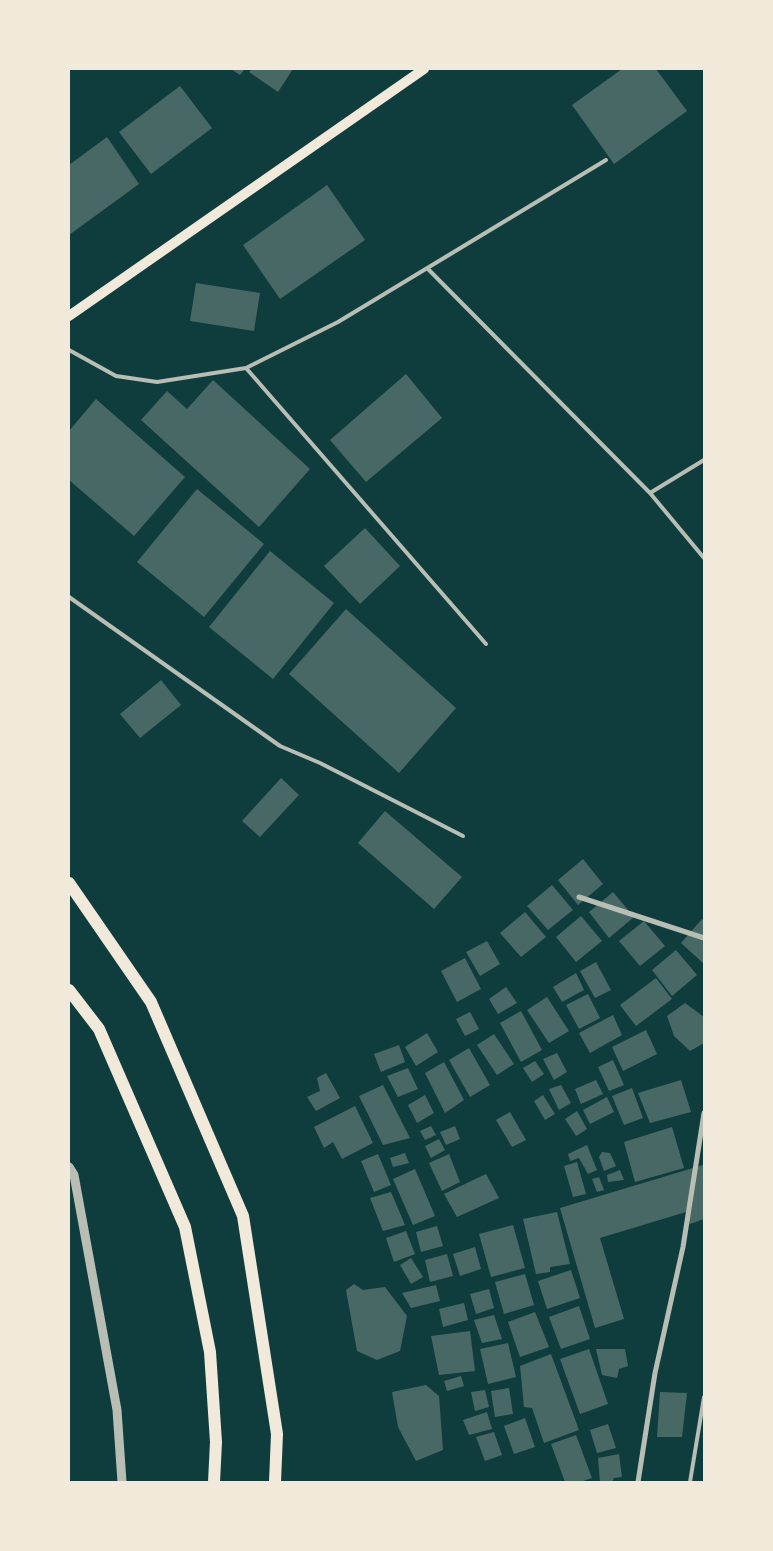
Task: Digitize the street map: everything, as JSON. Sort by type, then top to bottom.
[{"type":"main road","points":[[69,316],[424,69]]},
{"type":"main road","points":[[69,883],[151,1002],[243,1216],[277,1434],[275,1482]]},
{"type":"main road","points":[[69,990],[99,1029],[185,1227],[210,1352],[216,1442],[214,1482]]},
{"type":"street","points":[[579,897],[704,938]]},
{"type":"street","points":[[638,1482],[655,1373],[683,1247],[704,1112]]},
{"type":"street","points":[[69,1167],[74,1175],[117,1410],[122,1482]]},
{"type":"lane","points":[[69,350],[116,376],[157,382],[246,368],[338,322],[606,160]]},
{"type":"lane","points":[[427,268],[650,494],[704,558]]},
{"type":"lane","points":[[246,368],[486,644]]},
{"type":"lane","points":[[650,494],[704,460]]},
{"type":"lane","points":[[69,597],[280,746],[320,763],[463,836]]},
{"type":"lane","points":[[690,1482],[704,1397]]},
{"type":"building","points":[[231,69],[245,69],[240,75]]},
{"type":"building","points":[[252,69],[293,69],[278,92],[249,72]]},
{"type":"building","points":[[622,69],[656,69],[687,111],[614,164],[572,105]]},
{"type":"building","points":[[180,86],[212,128],[151,174],[119,132]]},
{"type":"building","points":[[107,137],[139,184],[69,235],[69,165]]},
{"type":"building","points":[[327,185],[365,240],[280,299],[243,245]]},
{"type":"building","points":[[196,283],[260,293],[254,331],[190,321]]},
{"type":"building","points":[[406,374],[442,418],[366,482],[330,440]]},
{"type":"building","points":[[213,380],[310,469],[259,527],[141,420],[167,391],[187,409]]},
{"type":"building","points":[[96,399],[185,477],[134,536],[69,480],[69,431]]},
{"type":"building","points":[[197,489],[264,544],[204,617],[137,562]]},
{"type":"building","points":[[365,528],[400,566],[360,604],[324,566]]},
{"type":"building","points":[[270,551],[334,603],[273,679],[209,627]]},
{"type":"building","points":[[346,609],[456,708],[399,773],[289,674]]},
{"type":"building","points":[[161,680],[181,705],[140,738],[120,714]]},
{"type":"building","points":[[281,778],[299,795],[260,837],[242,821]]},
{"type":"building","points":[[385,811],[462,877],[434,909],[358,843]]},
{"type":"building","points":[[583,859],[603,884],[578,905],[558,880]]},
{"type":"building","points":[[552,885],[573,910],[548,930],[527,906]]},
{"type":"building","points":[[613,892],[634,917],[609,938],[589,912]]},
{"type":"building","points":[[525,912],[546,937],[521,957],[500,933]]},
{"type":"building","points":[[581,916],[602,941],[576,962],[556,937]]},
{"type":"building","points":[[702,919],[704,920],[704,964],[681,943]]},
{"type":"building","points":[[644,921],[665,946],[640,966],[619,941]]},
{"type":"building","points":[[487,941],[500,964],[480,976],[466,952]]},
{"type":"building","points":[[676,950],[697,975],[672,996],[652,970]]},
{"type":"building","points":[[465,958],[481,989],[457,1002],[441,971]]},
{"type":"building","points":[[596,962],[611,990],[595,998],[580,971]]},
{"type":"building","points":[[576,973],[584,990],[562,1002],[553,987]]},
{"type":"building","points":[[656,978],[672,999],[636,1026],[620,1005]]},
{"type":"building","points":[[506,987],[517,1003],[498,1014],[489,999]]},
{"type":"building","points":[[588,994],[600,1018],[579,1029],[566,1005]]},
{"type":"building","points":[[547,997],[569,1031],[549,1043],[527,1010]]},
{"type":"building","points":[[685,1003],[704,1017],[704,1043],[690,1051],[674,1036],[667,1016]]},
{"type":"building","points":[[521,1011],[542,1050],[521,1062],[500,1023]]},
{"type":"building","points":[[470,1012],[479,1029],[465,1036],[456,1019]]},
{"type":"building","points":[[613,1015],[622,1035],[590,1053],[579,1033]]},
{"type":"building","points":[[646,1030],[657,1054],[623,1071],[612,1047]]},
{"type":"building","points":[[427,1033],[438,1052],[416,1066],[405,1047]]},
{"type":"building","points":[[494,1034],[514,1064],[497,1075],[477,1045]]},
{"type":"building","points":[[399,1045],[405,1062],[381,1072],[374,1054]]},
{"type":"building","points":[[469,1048],[490,1085],[470,1097],[449,1060]]},
{"type":"building","points":[[557,1053],[567,1072],[554,1080],[543,1059]]},
{"type":"building","points":[[613,1060],[624,1085],[609,1091],[598,1067]]},
{"type":"building","points":[[535,1061],[544,1074],[532,1082],[523,1068]]},
{"type":"building","points":[[444,1062],[464,1100],[445,1113],[425,1073]]},
{"type":"building","points":[[408,1068],[418,1089],[398,1097],[387,1076]]},
{"type":"building","points":[[326,1073],[340,1098],[316,1111],[307,1097],[320,1091],[317,1078]]},
{"type":"building","points":[[596,1080],[603,1094],[581,1104],[575,1089]]},
{"type":"building","points":[[681,1080],[691,1112],[650,1123],[638,1093]]},
{"type":"building","points":[[383,1085],[410,1138],[383,1145],[359,1096]]},
{"type":"building","points":[[561,1085],[571,1103],[559,1110],[549,1089]]},
{"type":"building","points":[[632,1088],[643,1118],[624,1125],[612,1096]]},
{"type":"building","points":[[425,1095],[434,1113],[417,1123],[408,1105]]},
{"type":"building","points":[[543,1095],[555,1114],[545,1120],[534,1101]]},
{"type":"building","points":[[607,1097],[614,1112],[590,1124],[583,1110]]},
{"type":"building","points":[[355,1106],[373,1143],[342,1159],[333,1142],[324,1148],[314,1127]]},
{"type":"building","points":[[577,1111],[587,1129],[576,1136],[565,1119]]},
{"type":"building","points":[[510,1112],[526,1140],[512,1147],[496,1120]]},
{"type":"building","points":[[431,1126],[436,1135],[425,1140],[420,1131]]},
{"type":"building","points":[[455,1126],[460,1139],[446,1145],[440,1132]]},
{"type":"building","points":[[672,1127],[684,1168],[635,1182],[624,1142]]},
{"type":"building","points":[[439,1139],[445,1150],[431,1158],[425,1146]]},
{"type":"building","points":[[587,1145],[597,1170],[588,1174],[579,1158],[570,1161],[568,1154]]},
{"type":"building","points":[[602,1152],[610,1153],[616,1166],[604,1171],[599,1157]]},
{"type":"building","points":[[405,1153],[409,1163],[393,1167],[390,1158]]},
{"type":"building","points":[[378,1154],[391,1185],[374,1192],[361,1161]]},
{"type":"building","points":[[449,1154],[460,1182],[442,1191],[429,1163]]},
{"type":"building","points":[[577,1162],[586,1194],[573,1197],[564,1166]]},
{"type":"building","points":[[703,1165],[704,1219],[690,1224],[686,1212],[600,1238],[624,1319],[595,1328],[560,1208]]},
{"type":"building","points":[[415,1169],[435,1216],[413,1225],[393,1179]]},
{"type":"building","points":[[620,1170],[624,1180],[608,1182],[607,1175]]},
{"type":"building","points":[[486,1174],[499,1198],[457,1217],[444,1194]]},
{"type":"building","points":[[599,1177],[604,1190],[597,1192],[592,1179]]},
{"type":"building","points":[[391,1192],[405,1225],[383,1231],[370,1198]]},
{"type":"building","points":[[557,1212],[570,1264],[550,1267],[550,1272],[536,1274],[523,1219]]},
{"type":"building","points":[[513,1225],[525,1268],[491,1277],[479,1234]]},
{"type":"building","points":[[437,1226],[443,1246],[421,1252],[416,1232]]},
{"type":"building","points":[[406,1231],[415,1254],[394,1262],[386,1238]]},
{"type":"building","points":[[475,1247],[481,1269],[460,1276],[453,1254]]},
{"type":"building","points":[[447,1254],[453,1276],[430,1282],[425,1260]]},
{"type":"building","points":[[411,1258],[423,1277],[411,1284],[400,1265]]},
{"type":"building","points":[[571,1270],[580,1298],[547,1309],[538,1281]]},
{"type":"building","points":[[525,1274],[534,1305],[504,1314],[495,1282]]},
{"type":"building","points":[[354,1284],[363,1290],[385,1287],[407,1316],[400,1351],[377,1360],[357,1351],[346,1290]]},
{"type":"building","points":[[436,1285],[440,1301],[411,1308],[402,1293]]},
{"type":"building","points":[[489,1289],[494,1308],[476,1314],[470,1294]]},
{"type":"building","points":[[464,1303],[468,1320],[443,1327],[439,1309]]},
{"type":"building","points":[[579,1306],[590,1339],[561,1349],[549,1317]]},
{"type":"building","points":[[535,1312],[549,1347],[520,1357],[508,1322]]},
{"type":"building","points":[[494,1315],[502,1339],[482,1343],[474,1320]]},
{"type":"building","points":[[470,1331],[475,1371],[439,1375],[431,1336]]},
{"type":"building","points":[[508,1343],[516,1377],[488,1384],[480,1349]]},
{"type":"building","points":[[589,1349],[608,1404],[580,1414],[560,1359]]},
{"type":"building","points":[[596,1349],[625,1349],[628,1366],[619,1369],[617,1378],[602,1375]]},
{"type":"building","points":[[551,1354],[579,1430],[544,1443],[532,1408],[524,1407],[520,1366]]},
{"type":"building","points":[[461,1376],[464,1386],[447,1391],[444,1381]]},
{"type":"building","points":[[426,1385],[439,1396],[443,1450],[416,1461],[398,1427],[392,1392]]},
{"type":"building","points":[[509,1388],[513,1414],[495,1417],[491,1391]]},
{"type":"building","points":[[485,1390],[489,1407],[475,1411],[471,1392]]},
{"type":"building","points":[[660,1392],[687,1393],[682,1437],[657,1437]]},
{"type":"building","points":[[487,1412],[492,1429],[469,1435],[463,1420]]},
{"type":"building","points":[[525,1418],[535,1447],[514,1454],[504,1426]]},
{"type":"building","points":[[608,1424],[616,1448],[597,1453],[590,1430]]},
{"type":"building","points":[[494,1432],[502,1455],[485,1461],[476,1437]]},
{"type":"building","points":[[576,1435],[592,1478],[580,1482],[565,1482],[551,1444]]},
{"type":"building","points":[[619,1454],[622,1477],[614,1478],[612,1482],[600,1482],[598,1458]]}]
